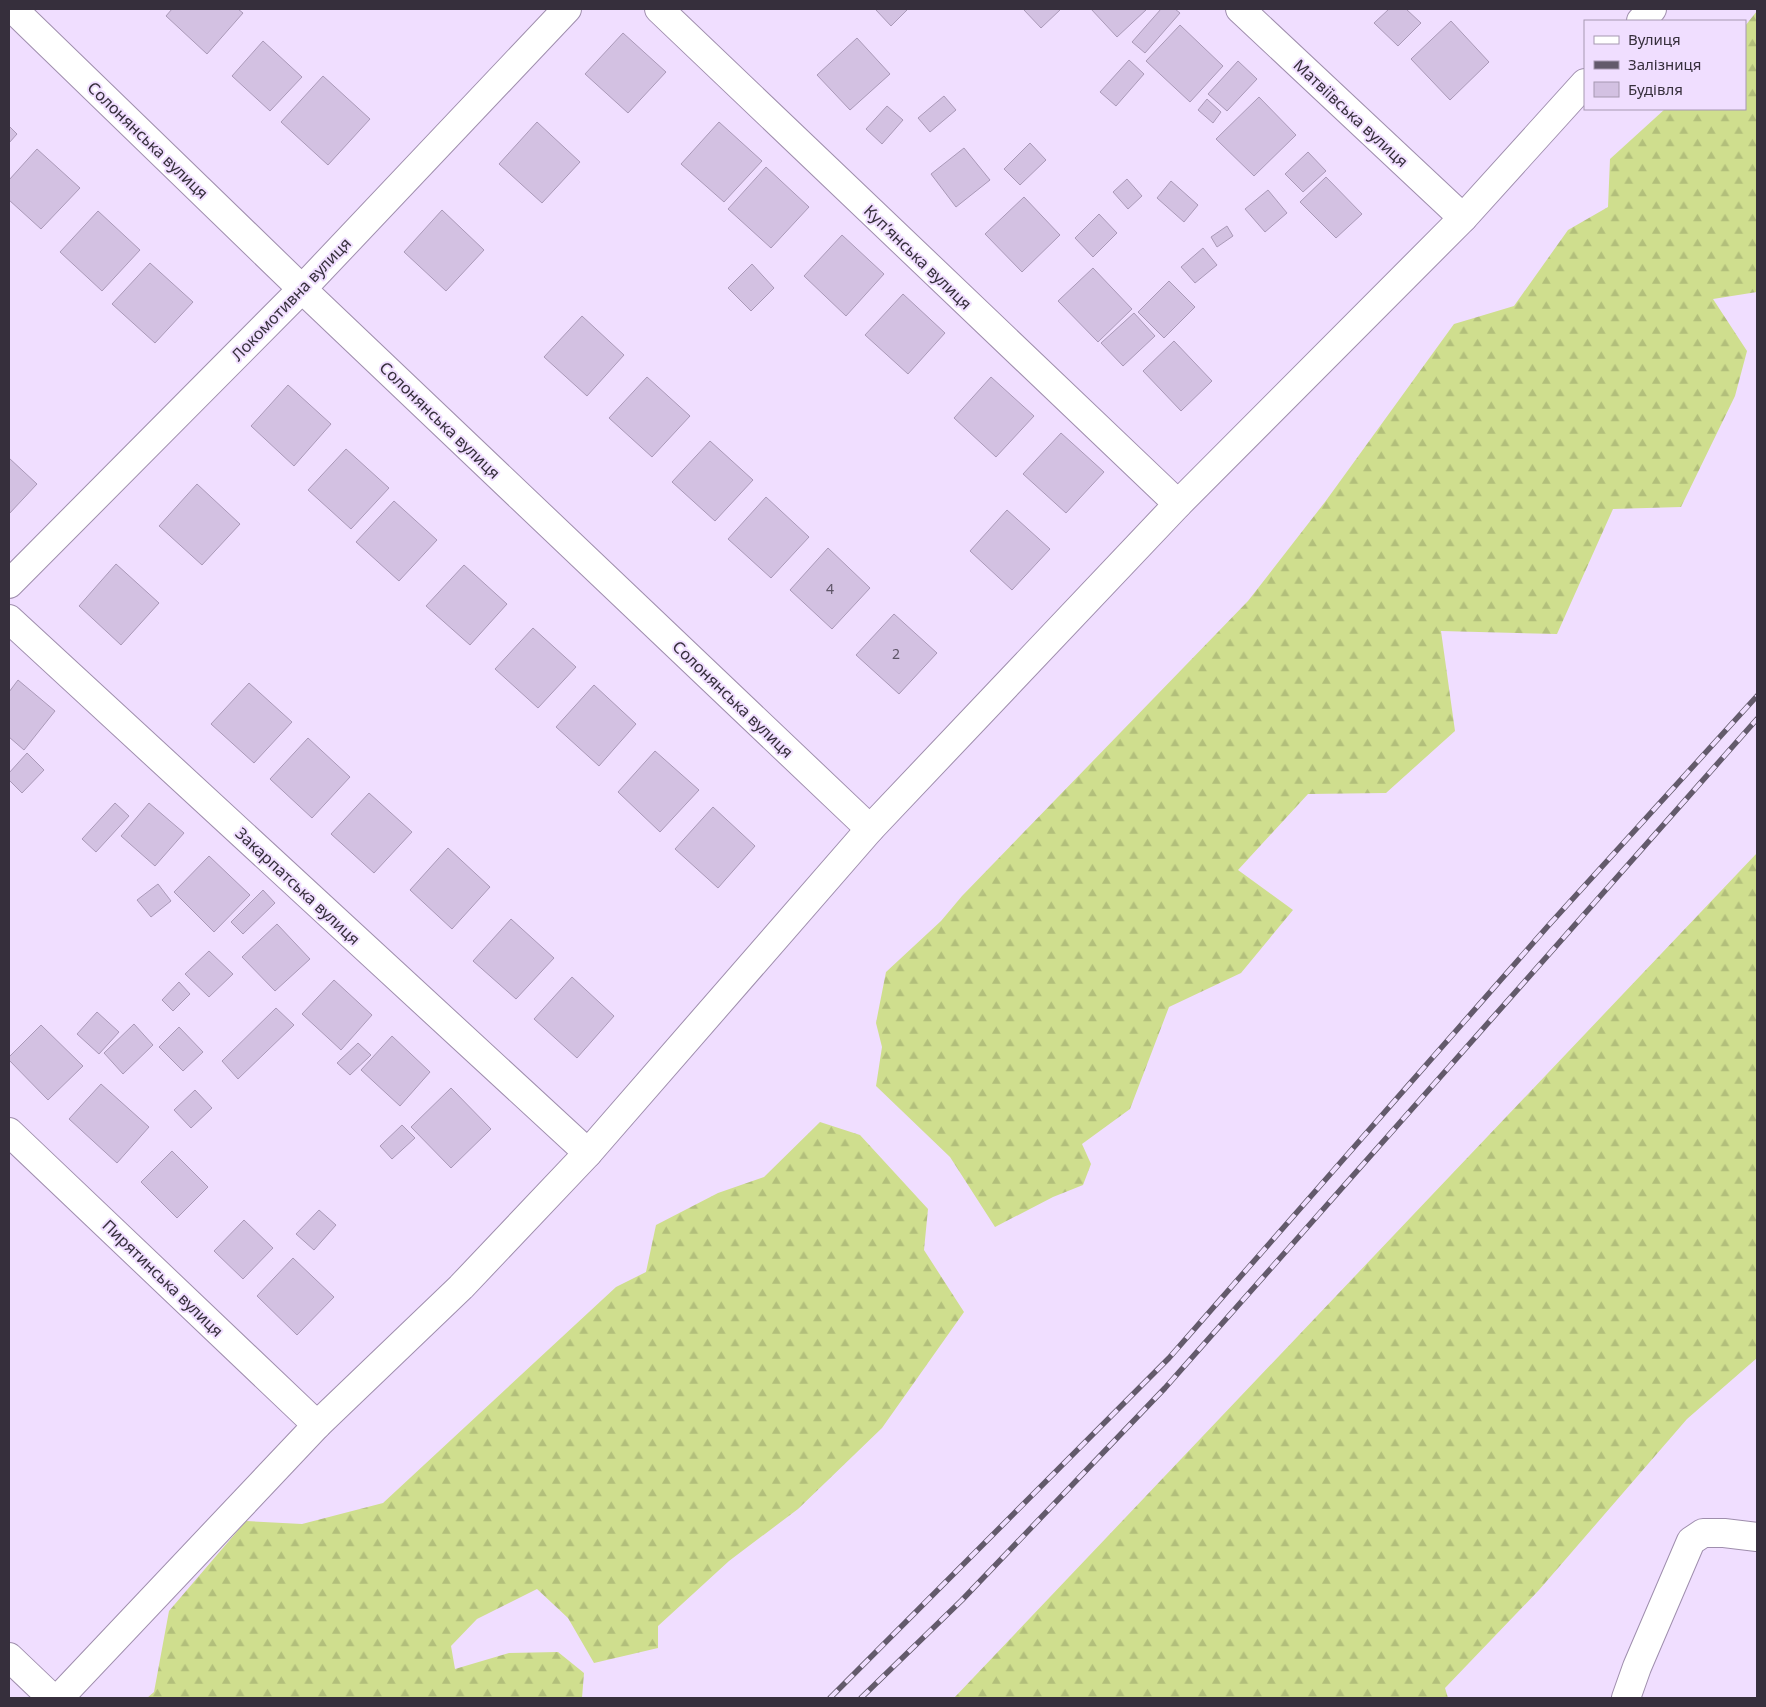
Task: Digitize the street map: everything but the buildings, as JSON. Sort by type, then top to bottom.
[{"type":"street","name":"Солонянська вулиця","points":[[12,9],[302,289],[870,829]]},
{"type":"street","name":"Локомотивна вулиця","points":[[9,584],[302,289],[567,9]]},
{"type":"street","name":"Купʼянська вулиця","points":[[659,9],[1178,504]]},
{"type":"street","name":"Матвіївська вулиця","points":[[1240,9],[1463,218]]},
{"type":"street","points":[[1642,20],[1652,9]]},
{"type":"street","points":[[60,1698],[317,1425],[461,1286],[588,1152],[870,829],[1178,504],[1463,218],[1584,84]]},
{"type":"street","name":"Закарпатська вулиця","points":[[9,620],[588,1152]]},
{"type":"street","name":"Пирятинська вулиця","points":[[9,1132],[317,1425]]},
{"type":"street","points":[[1626,1698],[1637,1667],[1690,1541],[1703,1533],[1724,1533],[1757,1537]]},
{"type":"street","points":[[9,1657],[52,1698]]},
{"type":"green space","points":[[1757,11],[1757,292],[1713,299],[1747,351],[1735,396],[1681,507],[1613,509],[1557,634],[1441,631],[1455,731],[1386,793],[1308,794],[1238,870],[1293,910],[1241,973],[1169,1007],[1130,1109],[1082,1144],[1091,1164],[1083,1185],[1053,1197],[995,1227],[950,1157],[876,1086],[882,1047],[876,1023],[886,972],[941,921],[962,896],[1248,601],[1325,502],[1454,324],[1514,306],[1568,230],[1608,207],[1610,159],[1664,110],[1746,110],[1746,25]]},
{"type":"green space","points":[[1757,853],[1757,1358],[1687,1419],[1539,1590],[1445,1688],[1448,1698],[954,1698]]},
{"type":"green space","points":[[820,1122],[860,1135],[928,1209],[924,1250],[964,1312],[882,1428],[798,1509],[729,1561],[658,1626],[658,1648],[594,1663],[568,1618],[537,1589],[477,1619],[451,1646],[455,1669],[509,1653],[558,1652],[584,1673],[582,1698],[147,1698],[154,1692],[169,1611],[246,1521],[302,1524],[383,1503],[616,1287],[646,1272],[656,1225],[718,1193],[764,1177]]},
{"type":"railway","points":[[830,1698],[1169,1358],[1548,926],[1757,696]]},
{"type":"railway","points":[[861,1698],[962,1600],[1165,1388],[1757,719]]}]
